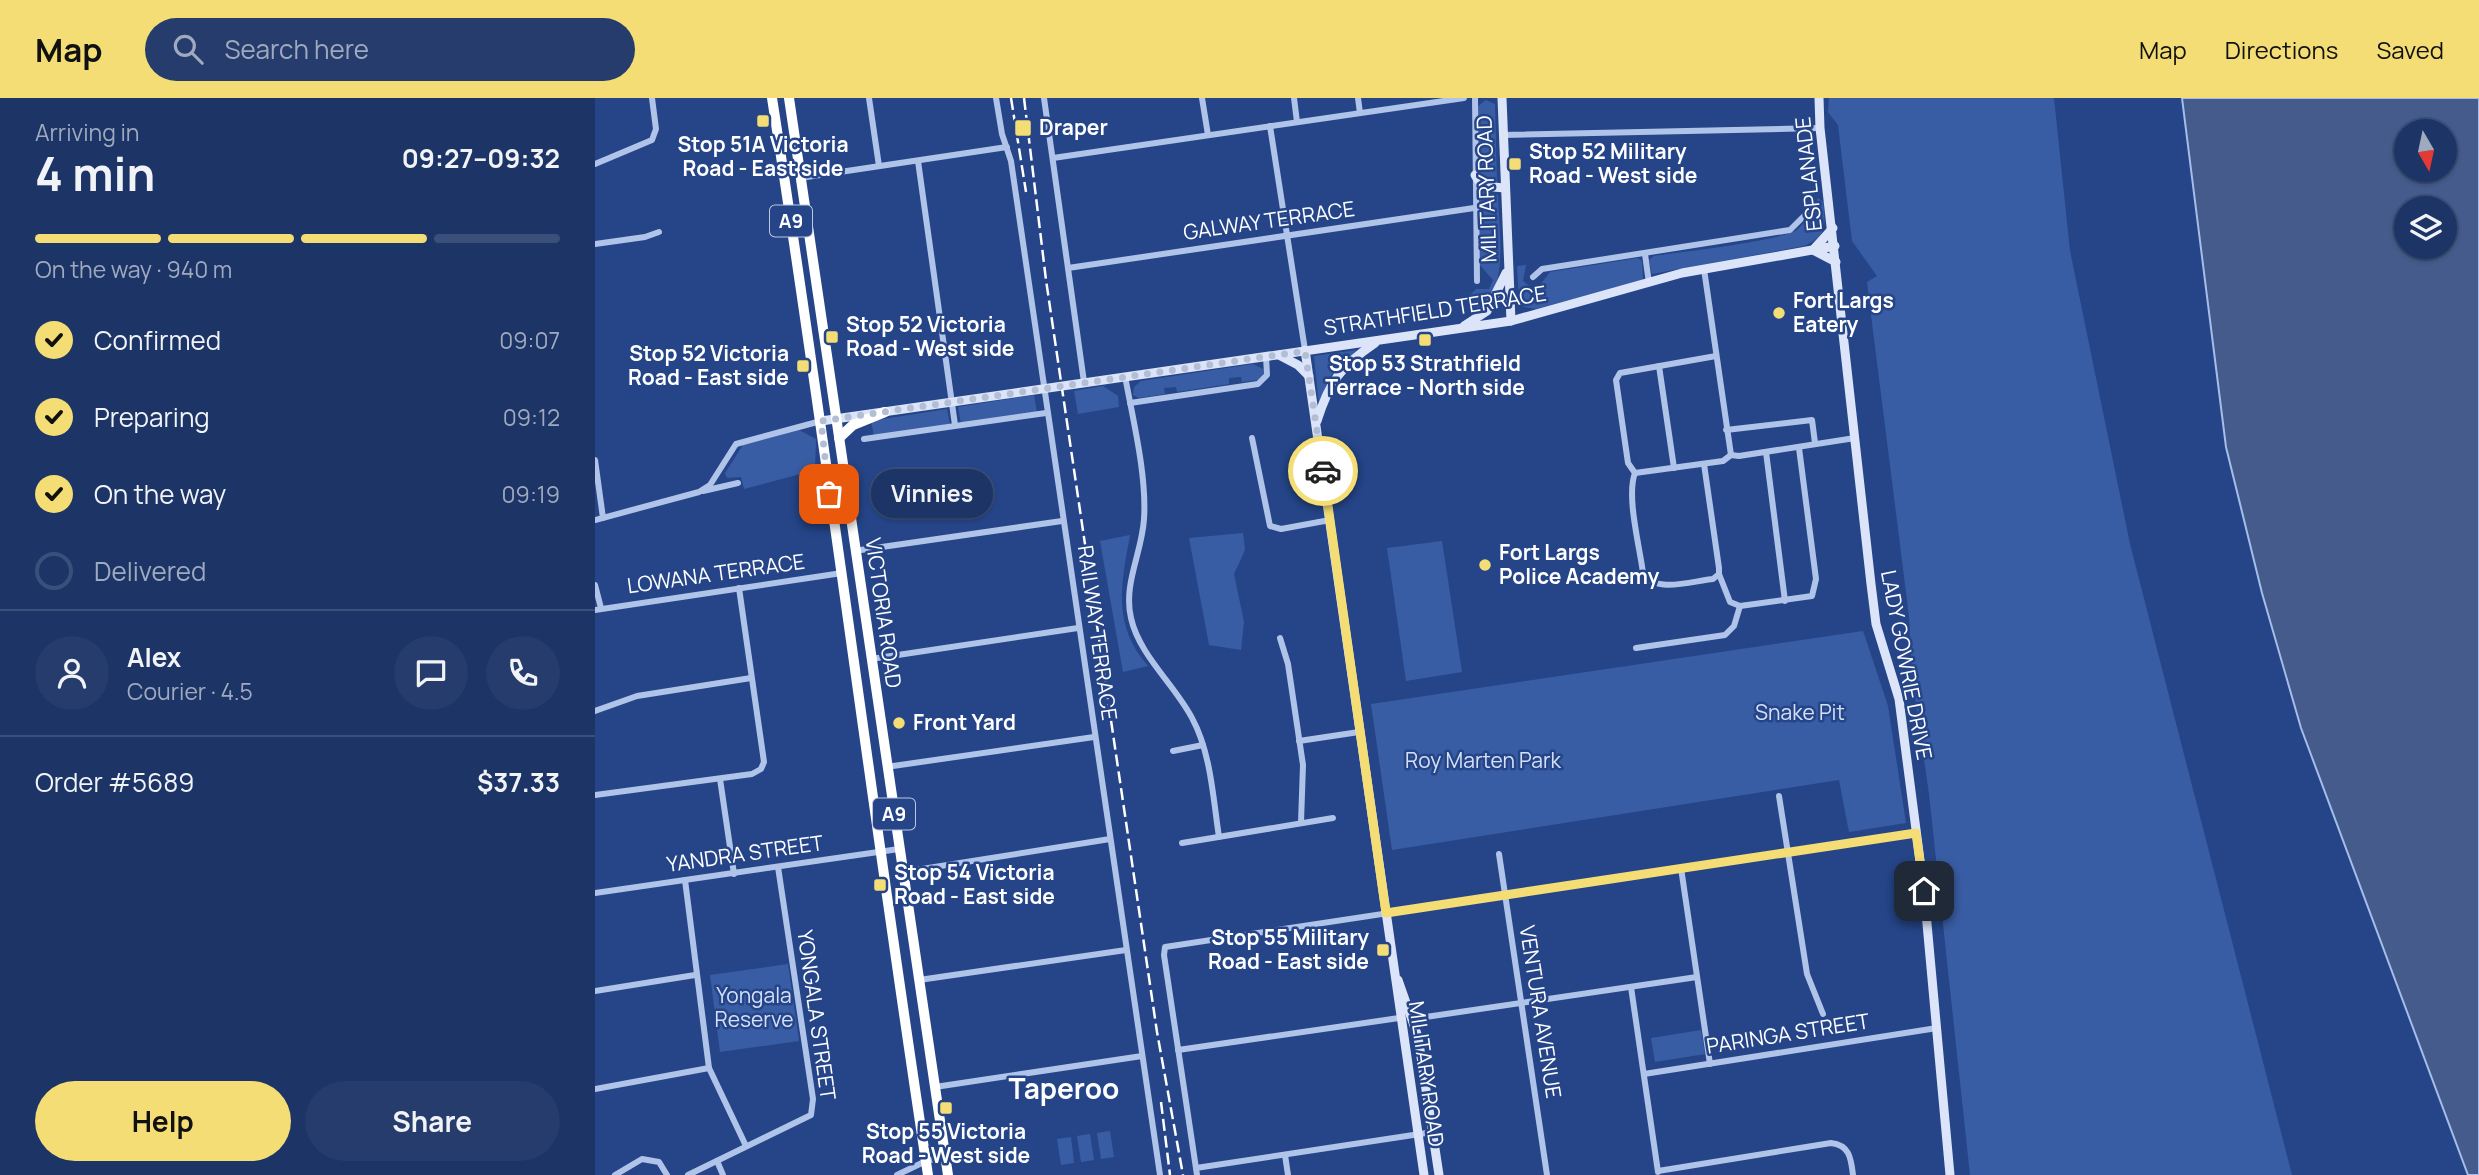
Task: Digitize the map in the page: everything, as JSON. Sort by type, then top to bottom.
[{"type":"highway","name":"VICTORIA ROAD","points":[[772,98],[821,421],[928,1175]]},
{"type":"highway","name":"VICTORIA ROAD","points":[[789,98],[948,1175]]},
{"type":"highway","points":[[796,253],[804,243],[810,243]]},
{"type":"highway","points":[[839,438],[853,425],[885,412]]},
{"type":"highway","points":[[849,627],[855,626],[862,603]]},
{"type":"main road","name":"MILITARY ROAD","points":[[1501,98],[1511,321]]},
{"type":"main road","name":"ESPLANADE","points":[[1819,98],[1820,128],[1835,246]]},
{"type":"main road","points":[[1475,175],[1482,186],[1505,188]]},
{"type":"main road","points":[[1833,228],[1813,250],[1836,262]]},
{"type":"main road","name":"STRATHFIELD TERRACE","points":[[821,421],[1511,321],[1704,269],[1835,246]]},
{"type":"main road","name":"LADY GOWRIE DRIVE","points":[[1835,246],[1876,624],[1899,699],[1916,833],[1950,1175]]},
{"type":"main road","points":[[1459,328],[1487,311],[1507,270]]},
{"type":"main road","points":[[1316,424],[1327,392],[1339,371],[1379,340]]},
{"type":"main road","name":"MILITARY ROAD","points":[[1305,351],[1397,978],[1399,1018],[1424,1175]]},
{"type":"main road","points":[[1277,354],[1298,365],[1308,376]]},
{"type":"main road","name":"MILITARY ROAD","points":[[1397,978],[1418,1037],[1439,1175]]},
{"type":"street","points":[[595,164],[652,140],[656,129],[652,98]]},
{"type":"street","points":[[869,98],[879,166]]},
{"type":"street","name":"RAILWAY TERRACE","points":[[996,98],[1007,147],[1160,1175]]},
{"type":"street","points":[[1044,98],[1084,383]]},
{"type":"street","points":[[1202,98],[1208,135]]},
{"type":"street","points":[[1294,98],[1297,122]]},
{"type":"street","points":[[1358,98],[1360,113]]},
{"type":"street","points":[[1053,158],[1464,98]]},
{"type":"street","name":"MILITARY ROAD","points":[[1475,98],[1474,208],[1477,281]]},
{"type":"street","points":[[1270,126],[1305,351]]},
{"type":"street","points":[[1503,135],[1820,128]]},
{"type":"street","points":[[800,178],[1007,147]]},
{"type":"street","points":[[918,161],[955,425]]},
{"type":"street","name":"STRATHFIELD TERRACE","points":[[1533,277],[1542,269],[1790,230],[1807,213],[1812,203]]},
{"type":"street","name":"GALWAY TERRACE","points":[[1069,268],[1474,208]]},
{"type":"street","points":[[595,244],[645,237],[659,232]]},
{"type":"street","points":[[1645,254],[1649,283]]},
{"type":"street","points":[[1704,269],[1731,454]]},
{"type":"street","points":[[1130,403],[1258,384],[1267,375],[1266,356]]},
{"type":"street","points":[[1635,473],[1628,463],[1616,380],[1626,371],[1716,356]]},
{"type":"street","points":[[1659,366],[1674,468]]},
{"type":"street","points":[[1125,376],[1144,518],[1129,590],[1131,619],[1137,637],[1192,718],[1203,745],[1219,836]]},
{"type":"street","points":[[865,439],[1046,413]]},
{"type":"street","points":[[1726,430],[1811,420],[1815,443]]},
{"type":"street","name":"STRATHFIELD TERRACE","points":[[699,492],[710,485],[736,444],[821,421]]},
{"type":"street","points":[[1252,438],[1270,526],[1281,528],[1330,520]]},
{"type":"street","points":[[1635,473],[1723,461],[1731,454],[1799,448],[1815,443],[1855,438]]},
{"type":"street","points":[[1704,464],[1719,574],[1730,602],[1739,606],[1785,601],[1812,596],[1815,590],[1799,448]]},
{"type":"street","points":[[1766,452],[1785,601]]},
{"type":"street","points":[[595,460],[603,518]]},
{"type":"street","points":[[1635,473],[1631,482],[1643,573],[1648,582],[1657,585],[1679,583],[1713,579],[1719,574]]},
{"type":"street","points":[[595,520],[739,483]]},
{"type":"street","points":[[854,551],[1062,521]]},
{"type":"street","name":"LOWANA TERRACE","points":[[598,609],[842,573]]},
{"type":"street","points":[[595,585],[598,609]]},
{"type":"street","points":[[595,795],[753,774],[761,769],[764,762],[739,589]]},
{"type":"street","points":[[1636,648],[1725,635],[1734,626],[1739,606]]},
{"type":"street","points":[[871,659],[1078,628]]},
{"type":"street","points":[[1280,638],[1288,664],[1303,765],[1301,822]]},
{"type":"street","points":[[595,711],[638,695],[751,678]]},
{"type":"street","points":[[1299,741],[1359,732]]},
{"type":"street","points":[[886,767],[1094,737]]},
{"type":"street","points":[[1173,751],[1203,745]]},
{"type":"street","points":[[720,779],[734,874]]},
{"type":"street","points":[[1779,796],[1807,974],[1822,1014]]},
{"type":"street","points":[[1182,843],[1333,818]]},
{"type":"street","points":[[1433,1132],[1196,1171],[1165,947],[1916,833]]},
{"type":"street","points":[[903,872],[1110,839]]},
{"type":"street","name":"YANDRA STREET","points":[[595,893],[899,849]]},
{"type":"street","name":"VENTURA AVENUE","points":[[1499,854],[1547,1175]]},
{"type":"street","name":"YONGALA STREET","points":[[688,1175],[811,1115],[813,1099],[778,867]]},
{"type":"street","points":[[1681,869],[1710,1064]]},
{"type":"street","points":[[685,880],[695,975],[709,1068],[746,1146]]},
{"type":"street","points":[[919,980],[1126,950]]},
{"type":"street","points":[[595,991],[695,975]]},
{"type":"street","points":[[1412,1019],[1697,977]]},
{"type":"street","points":[[1630,987],[1658,1173],[1831,1143],[1843,1147],[1849,1154],[1853,1175]]},
{"type":"street","points":[[1178,1051],[1399,1018]]},
{"type":"street","name":"PARINGA STREET","points":[[1644,1074],[1937,1028]]},
{"type":"street","points":[[935,1087],[1142,1056]]},
{"type":"street","points":[[595,1089],[709,1068]]},
{"type":"street","points":[[1285,1155],[1288,1175]]},
{"type":"street","points":[[897,1175],[926,1161],[945,1157]]},
{"type":"street","points":[[615,1175],[642,1159],[659,1162],[667,1175]]},
{"type":"street","points":[[717,1161],[723,1175]]},
{"type":"green space","points":[[1829,98],[2054,98],[2070,251],[2130,544],[2292,1175],[1970,1175],[1929,794],[1912,675],[1909,616],[1867,282],[1877,276],[1852,241],[1838,125],[1828,112]]},
{"type":"green space","points":[[1486,100],[1495,104],[1497,184],[1486,184],[1479,172],[1478,106]]},
{"type":"green space","points":[[1479,188],[1498,195],[1500,262],[1492,294],[1484,307],[1471,318],[1470,295],[1476,289],[1489,289],[1493,280],[1479,264]]},
{"type":"green space","points":[[1818,198],[1823,202],[1823,229],[1817,238],[1804,246],[1652,274],[1649,260],[1654,256],[1752,242],[1798,229]]},
{"type":"green space","points":[[1638,258],[1642,261],[1643,280],[1536,309],[1524,307],[1519,300],[1517,266],[1526,265],[1523,281],[1532,288],[1540,285],[1550,272]]},
{"type":"green space","points":[[1357,350],[1332,374],[1319,406],[1314,356]]},
{"type":"green space","points":[[1253,364],[1263,369],[1264,375],[1259,380],[1242,382],[1241,377],[1229,378],[1229,384],[1177,392],[1176,387],[1164,388],[1165,394],[1139,398],[1133,395],[1134,387],[1141,381]]},
{"type":"green space","points":[[1103,386],[1118,396],[1119,407],[1078,414],[1074,391]]},
{"type":"green space","points":[[1034,395],[1037,413],[961,424],[958,407]]},
{"type":"green space","points":[[947,409],[950,425],[874,436],[871,421]]},
{"type":"green space","points":[[799,430],[816,439],[815,470],[744,489],[741,477],[727,478],[725,473],[743,445]]},
{"type":"green space","points":[[1243,533],[1245,550],[1234,574],[1244,622],[1241,650],[1209,645],[1189,538]]},
{"type":"green space","points":[[1130,535],[1122,588],[1124,620],[1137,651],[1148,666],[1123,672],[1100,541]]},
{"type":"green space","points":[[1442,541],[1462,672],[1406,681],[1387,548]]},
{"type":"green space","name":"Roy Marten Park","points":[[1863,631],[1888,706],[1906,823],[1849,832],[1839,780],[1392,850],[1371,704]]},
{"type":"green space","name":"Yongala Reserve","points":[[788,964],[799,1041],[720,1052],[710,975]]},
{"type":"green space","points":[[1701,1030],[1705,1054],[1655,1062],[1651,1038]]},
{"type":"green space","points":[[1110,1131],[1114,1157],[1101,1159],[1097,1133]]},
{"type":"green space","points":[[1090,1134],[1094,1160],[1081,1162],[1077,1136]]},
{"type":"green space","points":[[1071,1137],[1074,1163],[1061,1165],[1057,1139]]},
{"type":"shaded area","points":[[2182,98],[2479,98],[2479,1175],[2468,1175],[2301,728],[2262,593],[2226,447]]},
{"type":"railway","points":[[1011,98],[1026,192]]},
{"type":"railway","points":[[1024,98],[1046,280],[1157,1032],[1183,1175]]},
{"type":"railway","points":[[1161,1102],[1170,1175]]},
{"type":"way so far","points":[[829,494],[821,421],[1305,351],[1323,471]]},
{"type":"place","name":"Stop 51A Victoria Road - East side","points":[[763,121]]},
{"type":"place","name":"Draper","points":[[1023,128]]},
{"type":"place","name":"Stop 52 Military Road - West side","points":[[1515,164]]},
{"type":"place","name":"Fort Largs Eatery","points":[[1779,313]]},
{"type":"place","name":"Stop 52 Victoria Road - West side","points":[[832,337]]},
{"type":"place","name":"Stop 53 Strathfield Terrace - North side","points":[[1425,340]]},
{"type":"place","name":"Stop 52 Victoria Road - East side","points":[[803,366]]},
{"type":"place","name":"Vinnies","points":[[829,494]]},
{"type":"place","name":"Fort Largs Police Academy","points":[[1485,565]]},
{"type":"place","name":"Front Yard","points":[[899,723]]},
{"type":"place","name":"Stop 54 Victoria Road - East side","points":[[880,885]]},
{"type":"place","name":"Stop 55 Military Road - East side","points":[[1383,950]]},
{"type":"place","name":"Stop 55 Victoria Road - West side","points":[[946,1108]]},
{"type":"district","name":"Taperoo","points":[[1064,1089]]},
{"type":"route","points":[[1323,471],[1386,913],[1916,833],[1924,891]]},
{"type":"park label","name":"Snake Pit","points":[[1800,713]]}]
